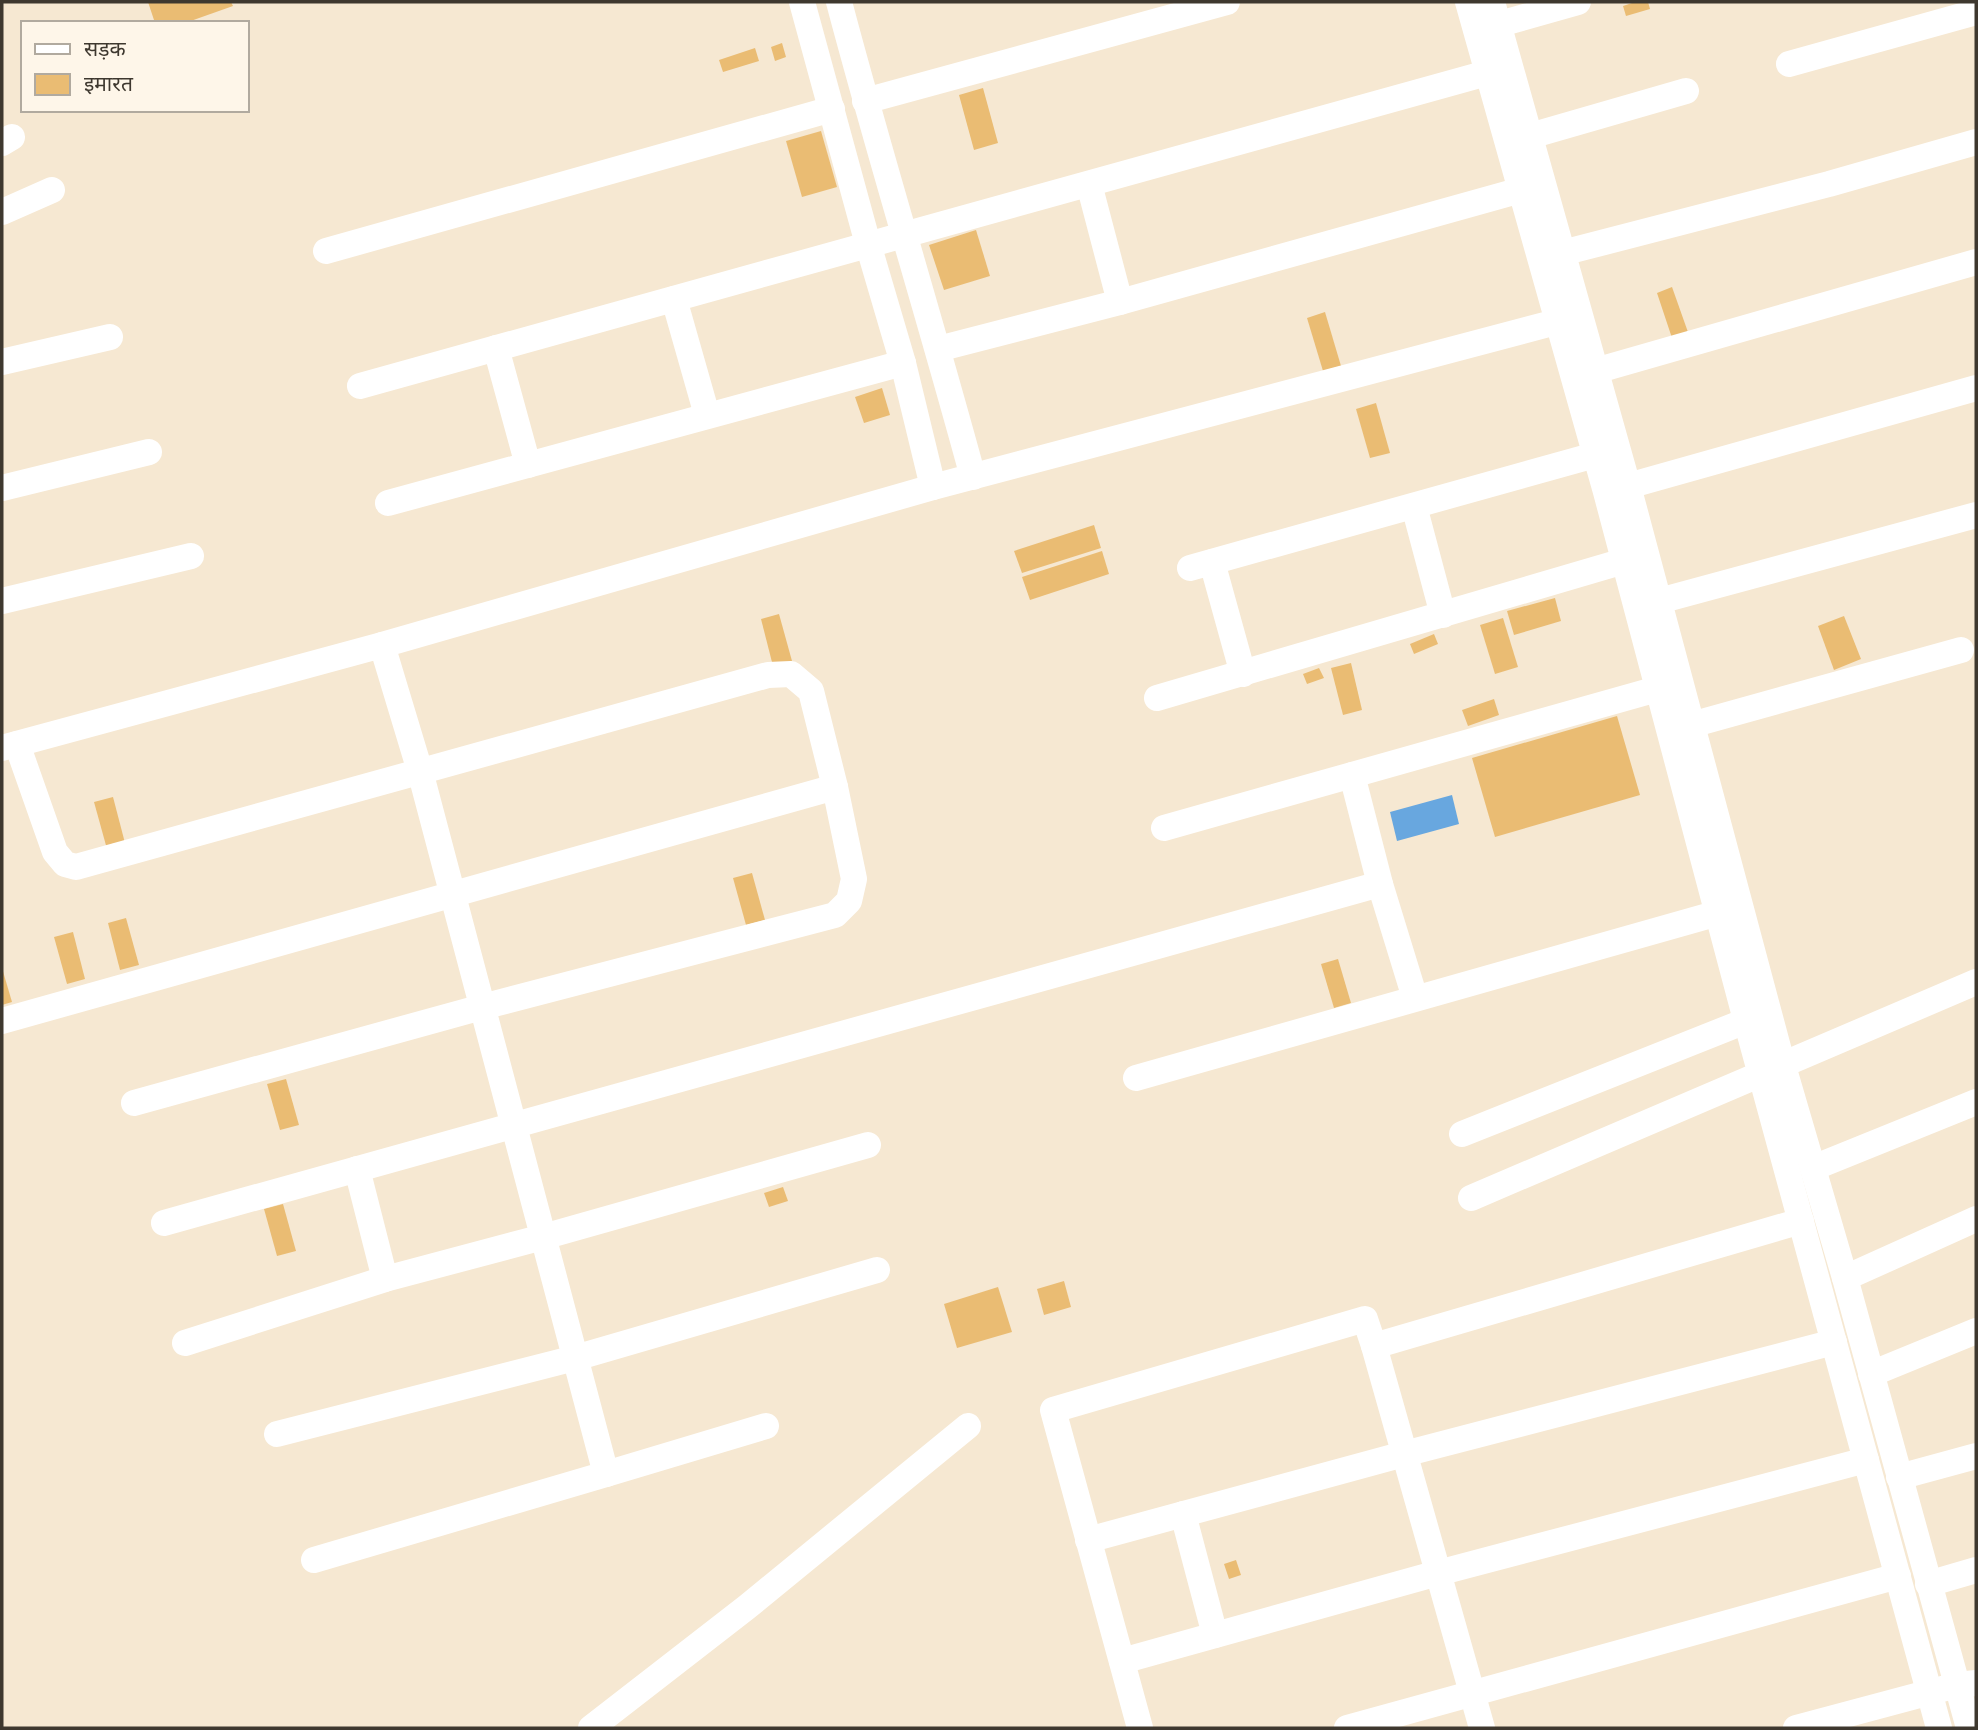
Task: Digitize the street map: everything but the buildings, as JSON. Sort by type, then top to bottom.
[{"type":"street","points":[[802,2],[903,363],[933,487]]},
{"type":"street","points":[[839,2],[973,477]]},
{"type":"street","points":[[866,101],[1227,2]]},
{"type":"street","points":[[1468,2],[1489,19],[1521,190],[1569,318],[1595,371],[1659,601],[1669,686],[1691,725],[1730,910]]},
{"type":"street","points":[[1489,19],[1577,2]]},
{"type":"street","points":[[1789,64],[1976,12]]},
{"type":"street","points":[[1499,70],[1530,136],[1562,253],[1569,318],[1595,456],[1624,561],[1669,686],[1730,910],[1772,1070],[1801,1221],[1939,1728]]},
{"type":"street","points":[[360,386],[1499,70]]},
{"type":"street","points":[[1530,136],[1686,91]]},
{"type":"street","points":[[326,251],[832,109]]},
{"type":"street","points":[[1562,253],[1829,184],[1976,142]]},
{"type":"street","points":[[1089,184],[1120,302]]},
{"type":"street","points":[[2,212],[52,190]]},
{"type":"street","points":[[938,349],[1120,302],[1521,190]]},
{"type":"street","points":[[1595,371],[1976,262]]},
{"type":"street","points":[[674,299],[707,415]]},
{"type":"street","points":[[134,1103],[482,1007],[835,915],[849,901],[854,879],[811,691],[791,674],[768,675],[76,867],[65,864],[55,852],[9,746],[382,645],[933,487],[1569,318]]},
{"type":"street","points":[[2,362],[110,337]]},
{"type":"street","points":[[496,348],[527,465]]},
{"type":"street","points":[[388,503],[903,363]]},
{"type":"street","points":[[1628,486],[1976,388]]},
{"type":"street","points":[[2,488],[149,452]]},
{"type":"street","points":[[1243,674],[1201,565],[1595,456]]},
{"type":"street","points":[[1414,506],[1443,615]]},
{"type":"street","points":[[1659,601],[1976,514]]},
{"type":"street","points":[[2,601],[191,556]]},
{"type":"street","points":[[1157,698],[1624,561]]},
{"type":"street","points":[[382,645],[420,771],[606,1474]]},
{"type":"street","points":[[1691,725],[1961,650]]},
{"type":"street","points":[[1164,828],[1669,686]]},
{"type":"street","points":[[1352,775],[1380,884],[1415,998]]},
{"type":"street","points":[[2,1021],[835,787]]},
{"type":"street","points":[[164,1223],[1380,884]]},
{"type":"street","points":[[1136,1078],[1730,910]]},
{"type":"street","points":[[1471,1198],[1976,982]]},
{"type":"street","points":[[1462,1134],[1758,1016]]},
{"type":"street","points":[[1772,1070],[1813,1168],[1928,1584],[1967,1684],[1969,1728]]},
{"type":"street","points":[[1813,1168],[1976,1102]]},
{"type":"street","points":[[185,1342],[385,1279],[868,1145]]},
{"type":"street","points":[[357,1169],[385,1279]]},
{"type":"street","points":[[1845,1278],[1976,1219]]},
{"type":"street","points":[[1374,1346],[1801,1221]]},
{"type":"street","points":[[277,1434],[575,1358],[877,1270]]},
{"type":"street","points":[[1140,1728],[1053,1410],[1365,1319],[1482,1728]]},
{"type":"street","points":[[1871,1374],[1976,1331]]},
{"type":"street","points":[[1088,1540],[1834,1342]]},
{"type":"street","points":[[314,1560],[766,1426]]},
{"type":"street","points":[[591,1728],[747,1607],[968,1426]]},
{"type":"street","points":[[1899,1477],[1976,1456]]},
{"type":"street","points":[[1122,1661],[1438,1573],[1866,1460]]},
{"type":"street","points":[[1183,1514],[1215,1635]]},
{"type":"street","points":[[1928,1584],[1976,1570]]},
{"type":"street","points":[[1347,1728],[1898,1576]]},
{"type":"street","points":[[1796,1728],[1967,1684]]},
{"type":"water","points":[[1452,795],[1459,824],[1397,841],[1390,812]]}]
